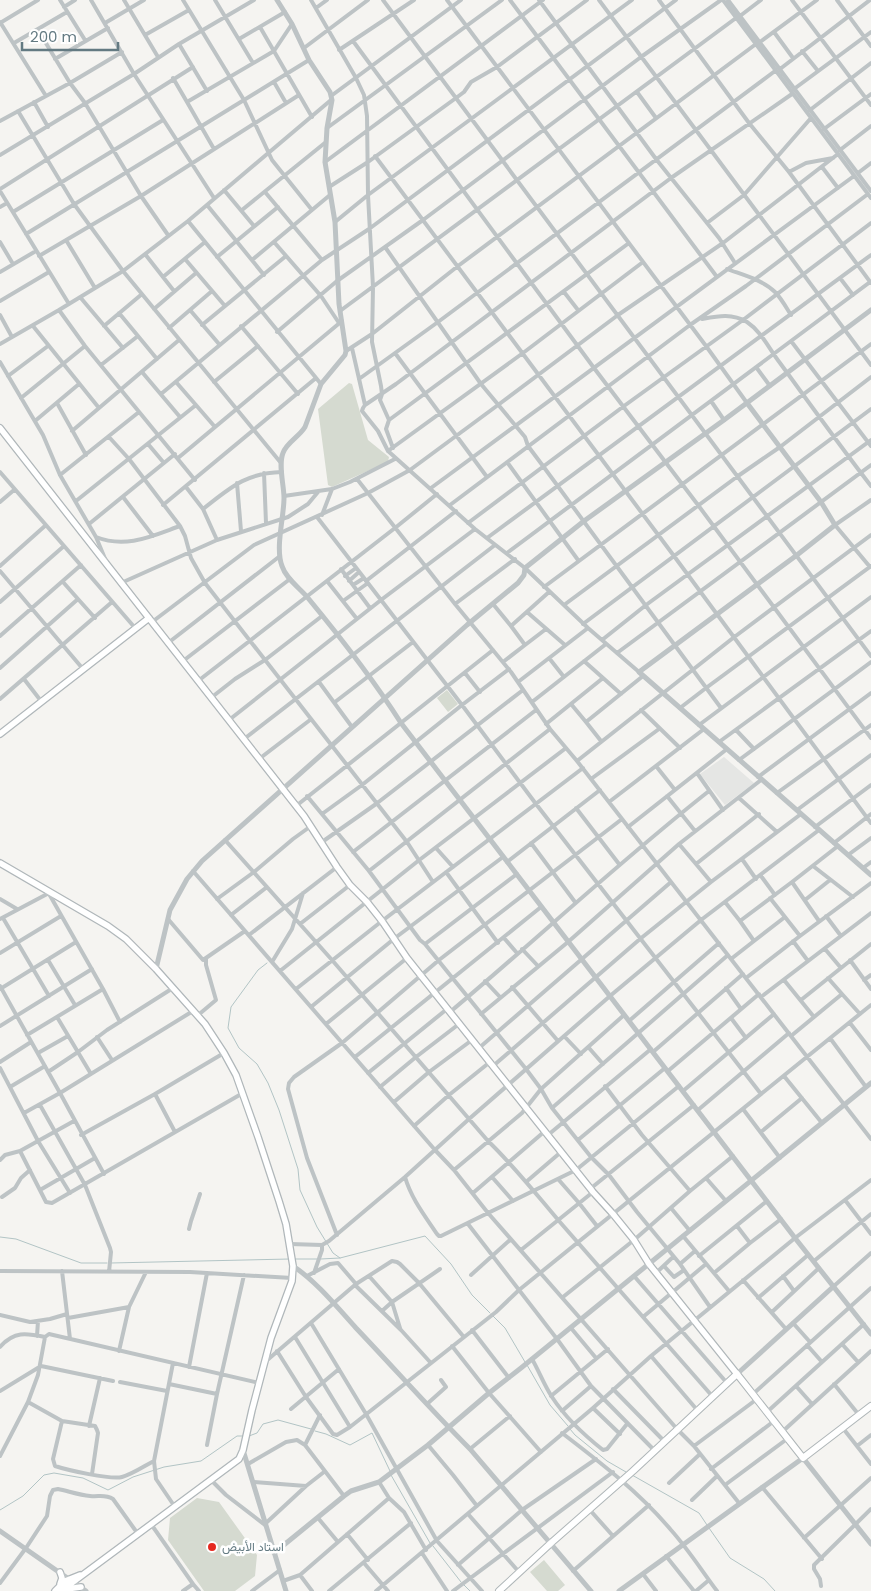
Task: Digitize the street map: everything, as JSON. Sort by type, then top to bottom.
[{"type":"main road","points":[[0,428],[283,789],[311,826],[350,885],[367,902],[421,976],[561,1152],[634,1240],[649,1264],[803,1458],[871,1406]]},
{"type":"main road","points":[[0,734],[83,669],[151,620]]},
{"type":"main road","points":[[0,863],[108,926],[126,939],[195,1013],[224,1053],[236,1075],[279,1201],[293,1264],[292,1278],[271,1338],[244,1447],[239,1459],[85,1573],[59,1590]]},
{"type":"main road","points":[[499,1591],[737,1374]]},
{"type":"main road","points":[[59,1590],[62,1578],[60,1572]]},
{"type":"main road","points":[[59,1590],[72,1587],[84,1589]]},
{"type":"street","points":[[38,0],[0,22],[46,96]]},
{"type":"street","points":[[60,0],[85,40]]},
{"type":"street","points":[[64,6],[75,0]]},
{"type":"street","points":[[91,0],[147,95],[214,198]]},
{"type":"street","points":[[124,0],[158,57]]},
{"type":"street","points":[[55,59],[144,0]]},
{"type":"street","points":[[183,0],[244,100],[256,122],[269,154],[284,176],[312,210]]},
{"type":"street","points":[[215,0],[253,63]]},
{"type":"street","points":[[0,155],[134,74],[179,44],[254,0]]},
{"type":"street","points":[[311,0],[364,95],[373,287],[373,351],[382,394],[380,400],[389,420]]},
{"type":"street","points":[[316,8],[327,0]]},
{"type":"street","points":[[304,48],[368,0]]},
{"type":"street","points":[[383,0],[871,656]]},
{"type":"street","points":[[339,50],[414,0]]},
{"type":"street","points":[[447,0],[721,366],[835,525],[870,567],[680,708]]},
{"type":"street","points":[[0,344],[123,271],[188,221],[269,154],[356,78],[461,0]]},
{"type":"street","points":[[327,128],[502,0]]},
{"type":"street","points":[[510,0],[717,277]]},
{"type":"street","points":[[328,187],[368,162],[464,92],[471,82],[497,67],[587,0]]},
{"type":"street","points":[[599,0],[871,365]]},
{"type":"street","points":[[335,222],[368,195],[632,0]]},
{"type":"street","points":[[507,553],[612,473],[870,283],[778,157],[749,123],[659,0]]},
{"type":"street","points":[[161,394],[322,260],[369,229],[676,0]]},
{"type":"street","points":[[277,332],[337,281],[423,220],[641,57],[722,0],[738,17],[794,89],[839,152]]},
{"type":"street","points":[[728,0],[738,17]]},
{"type":"street","points":[[340,311],[761,0]]},
{"type":"street","points":[[792,0],[871,105]]},
{"type":"street","points":[[346,351],[372,334],[536,207],[817,0]]},
{"type":"street","points":[[837,0],[871,46]]},
{"type":"street","points":[[359,379],[870,0]]},
{"type":"street","points":[[280,1],[309,60],[332,98],[327,128],[326,162],[328,187],[335,222],[337,281],[346,351],[345,356],[321,384],[301,433],[283,451],[284,496],[280,556],[282,568],[353,656],[473,818],[795,1238],[871,1334]]},
{"type":"street","points":[[326,162],[540,1],[656,159],[723,243],[734,264]]},
{"type":"street","points":[[145,35],[189,10]]},
{"type":"street","points":[[14,43],[67,12]]},
{"type":"street","points":[[239,40],[285,12]]},
{"type":"street","points":[[187,102],[274,51],[292,24]]},
{"type":"street","points":[[260,27],[312,117]]},
{"type":"street","points":[[38,30],[168,236]]},
{"type":"street","points":[[774,32],[793,58]]},
{"type":"street","points":[[794,89],[871,32]]},
{"type":"street","points":[[352,41],[560,323],[682,483],[871,738]]},
{"type":"street","points":[[179,44],[207,91]]},
{"type":"street","points":[[802,51],[818,71]]},
{"type":"street","points":[[0,121],[122,52]]},
{"type":"street","points":[[26,234],[309,60]]},
{"type":"street","points":[[810,110],[871,64]]},
{"type":"street","points":[[69,304],[0,190],[193,67]]},
{"type":"street","points":[[778,70],[792,94],[856,174],[871,198]]},
{"type":"street","points":[[173,78],[214,150]]},
{"type":"street","points":[[274,82],[286,103]]},
{"type":"street","points":[[637,92],[656,118]]},
{"type":"street","points":[[792,94],[671,178],[411,373],[365,405],[362,411],[378,431],[388,451],[395,459],[431,488],[468,523],[514,558],[583,624],[871,875]]},
{"type":"street","points":[[824,129],[871,94]]},
{"type":"street","points":[[39,256],[142,196],[299,95]]},
{"type":"street","points":[[34,102],[48,127]]},
{"type":"street","points":[[18,110],[74,204],[123,271],[282,464]]},
{"type":"street","points":[[707,223],[744,195],[810,118]]},
{"type":"street","points":[[13,212],[163,120]]},
{"type":"street","points":[[151,620],[205,583],[254,545],[368,493],[410,470],[618,315],[723,243],[822,167],[871,126]]},
{"type":"street","points":[[242,210],[326,142]]},
{"type":"street","points":[[375,156],[763,678],[810,738],[853,798],[869,816],[871,823]]},
{"type":"street","points":[[789,172],[806,163],[833,158]]},
{"type":"street","points":[[431,488],[871,163]]},
{"type":"street","points":[[822,167],[838,188]]},
{"type":"street","points":[[224,190],[254,226]]},
{"type":"street","points":[[265,192],[322,260]]},
{"type":"street","points":[[450,505],[648,356],[754,280],[869,192]]},
{"type":"street","points":[[252,260],[330,195]]},
{"type":"street","points":[[0,207],[7,202]]},
{"type":"street","points":[[207,205],[264,275]]},
{"type":"street","points":[[217,257],[278,207]]},
{"type":"street","points":[[188,221],[321,384]]},
{"type":"street","points":[[468,523],[743,320],[871,222]]},
{"type":"street","points":[[66,240],[95,288]]},
{"type":"street","points":[[0,242],[14,264]]},
{"type":"street","points":[[163,278],[205,242]]},
{"type":"street","points":[[274,242],[341,322]]},
{"type":"street","points":[[394,448],[386,429],[389,420],[629,243]]},
{"type":"street","points":[[385,247],[481,384],[525,437],[528,446],[721,708]]},
{"type":"street","points":[[0,272],[36,251]]},
{"type":"street","points":[[145,254],[174,291]]},
{"type":"street","points":[[487,538],[871,255]]},
{"type":"street","points":[[202,325],[286,256]]},
{"type":"street","points":[[185,259],[224,306]]},
{"type":"street","points":[[388,451],[481,384],[643,262]]},
{"type":"street","points":[[728,269],[769,287],[777,294],[791,315]]},
{"type":"street","points":[[0,301],[49,272]]},
{"type":"street","points":[[154,309],[196,272]]},
{"type":"street","points":[[840,278],[853,295]]},
{"type":"street","points":[[170,328],[212,291]]},
{"type":"street","points":[[564,292],[578,310]]},
{"type":"street","points":[[104,326],[142,294]]},
{"type":"street","points":[[80,297],[123,348]]},
{"type":"street","points":[[59,310],[101,365],[195,480]]},
{"type":"street","points":[[190,310],[219,344]]},
{"type":"street","points":[[156,969],[163,944],[167,918],[177,897],[192,871],[225,840],[386,699],[470,622],[518,582],[524,574],[525,568],[584,521],[724,420],[871,310]]},
{"type":"street","points":[[119,313],[157,359]]},
{"type":"street","points":[[0,315],[12,337]]},
{"type":"street","points":[[699,320],[724,316],[734,317],[752,326],[762,336],[773,354],[871,486]]},
{"type":"street","points":[[178,458],[341,322]]},
{"type":"street","points":[[33,326],[99,408]]},
{"type":"street","points":[[241,326],[298,394]]},
{"type":"street","points":[[101,365],[138,336]]},
{"type":"street","points":[[72,431],[179,340]]},
{"type":"street","points":[[602,640],[646,605],[848,456],[870,443],[791,341]]},
{"type":"street","points":[[544,587],[871,344]]},
{"type":"street","points":[[8,376],[48,346]]},
{"type":"street","points":[[21,398],[86,346]]},
{"type":"street","points":[[214,382],[258,346]]},
{"type":"street","points":[[352,348],[365,405]]},
{"type":"street","points":[[396,353],[487,477]]},
{"type":"street","points":[[0,362],[35,420],[60,475],[96,537],[109,568]]},
{"type":"street","points":[[756,367],[770,386]]},
{"type":"street","points":[[142,372],[180,418]]},
{"type":"street","points":[[564,605],[698,505],[780,447],[871,377]]},
{"type":"street","points":[[163,504],[195,480],[316,378]]},
{"type":"street","points":[[176,382],[215,427]]},
{"type":"street","points":[[35,420],[79,384]]},
{"type":"street","points":[[711,401],[724,420]]},
{"type":"street","points":[[57,403],[86,455]]},
{"type":"street","points":[[76,501],[196,405]]},
{"type":"street","points":[[583,624],[871,409]]},
{"type":"street","points":[[60,475],[140,412]]},
{"type":"street","points":[[109,437],[130,459],[180,526],[189,552],[205,583],[407,842],[433,882]]},
{"type":"street","points":[[148,444],[164,463]]},
{"type":"street","points":[[89,524],[175,454]]},
{"type":"street","points":[[284,496],[332,489],[357,479],[395,459]]},
{"type":"street","points":[[506,462],[578,560]]},
{"type":"street","points":[[617,653],[701,593],[871,465]]},
{"type":"street","points":[[0,472],[136,629]]},
{"type":"street","points":[[203,509],[237,483],[264,474],[282,472]]},
{"type":"street","points":[[264,474],[266,523]]},
{"type":"street","points":[[357,479],[425,567],[509,669],[546,724],[583,768],[871,1139]]},
{"type":"street","points":[[237,483],[241,531]]},
{"type":"street","points":[[186,487],[203,509],[217,540]]},
{"type":"street","points":[[319,516],[332,489]]},
{"type":"street","points":[[0,502],[14,490]]},
{"type":"street","points":[[121,583],[217,540],[282,519],[303,508],[318,492]]},
{"type":"street","points":[[198,681],[437,494]]},
{"type":"street","points":[[123,497],[153,536]]},
{"type":"street","points":[[586,722],[622,694],[641,674],[675,644],[871,500]]},
{"type":"street","points":[[343,601],[358,591],[366,581],[456,511]]},
{"type":"street","points":[[319,516],[351,562],[478,725],[536,804],[761,1094]]},
{"type":"street","points":[[0,566],[46,525]]},
{"type":"street","points":[[96,537],[106,541],[121,543],[153,536],[180,526]]},
{"type":"street","points":[[229,720],[370,608],[476,529]]},
{"type":"street","points":[[577,761],[693,669],[871,535]]},
{"type":"street","points":[[244,739],[495,544]]},
{"type":"street","points":[[0,602],[64,546]]},
{"type":"street","points":[[168,642],[280,556]]},
{"type":"street","points":[[455,604],[514,558]]},
{"type":"street","points":[[0,636],[81,566]]},
{"type":"street","points":[[346,576],[356,568]]},
{"type":"street","points":[[341,569],[370,608]]},
{"type":"street","points":[[0,571],[83,669]]},
{"type":"street","points":[[349,581],[359,572]]},
{"type":"street","points":[[183,661],[290,579]]},
{"type":"street","points":[[327,581],[357,619]]},
{"type":"street","points":[[353,585],[366,581]]},
{"type":"street","points":[[63,582],[95,618]]},
{"type":"street","points":[[511,626],[550,592]]},
{"type":"street","points":[[609,802],[680,748],[721,708],[871,596]]},
{"type":"street","points":[[0,668],[78,599]]},
{"type":"street","points":[[0,699],[112,602]]},
{"type":"street","points":[[493,604],[525,645]]},
{"type":"street","points":[[527,612],[565,645]]},
{"type":"street","points":[[212,698],[322,616]]},
{"type":"street","points":[[518,682],[588,628]]},
{"type":"street","points":[[503,662],[546,629]]},
{"type":"street","points":[[718,742],[871,631]]},
{"type":"street","points":[[335,702],[413,642]]},
{"type":"street","points":[[532,702],[606,644]]},
{"type":"street","points":[[296,806],[493,650]]},
{"type":"street","points":[[550,658],[564,677]]},
{"type":"street","points":[[584,661],[622,694]]},
{"type":"street","points":[[739,760],[871,662]]},
{"type":"street","points":[[322,814],[362,785],[509,669]]},
{"type":"street","points":[[465,673],[480,692]]},
{"type":"street","points":[[546,724],[603,678]]},
{"type":"street","points":[[24,679],[41,701]]},
{"type":"street","points":[[319,682],[352,727]]},
{"type":"street","points":[[322,842],[376,804],[523,690]]},
{"type":"street","points":[[481,1014],[568,942],[679,844],[739,798],[760,778],[810,738],[871,693]]},
{"type":"street","points":[[571,704],[601,741]]},
{"type":"street","points":[[354,852],[536,710]]},
{"type":"street","points":[[641,710],[680,748]]},
{"type":"street","points":[[259,759],[310,720]]},
{"type":"street","points":[[777,793],[871,725]]},
{"type":"street","points":[[369,871],[550,729]]},
{"type":"street","points":[[592,780],[659,729]]},
{"type":"street","points":[[736,730],[754,749]]},
{"type":"street","points":[[280,971],[473,818],[566,748]]},
{"type":"street","points":[[628,827],[727,749]]},
{"type":"street","points":[[414,1126],[448,1095],[511,1050],[640,939],[711,882],[778,832],[799,812],[871,755]]},
{"type":"street","points":[[656,766],[675,790]]},
{"type":"street","points":[[296,989],[583,768]]},
{"type":"street","points":[[696,772],[723,810]]},
{"type":"street","points":[[290,1244],[323,1245],[337,1235],[610,996],[701,920],[761,876],[871,785]]},
{"type":"street","points":[[507,862],[600,790]]},
{"type":"street","points":[[368,1072],[403,1043],[467,997],[554,923],[597,883],[709,791]]},
{"type":"street","points":[[307,796],[369,871],[410,928],[439,960],[526,1069],[552,1108],[609,1175],[680,1264],[710,1307]]},
{"type":"street","points":[[667,796],[696,831]]},
{"type":"street","points":[[739,798],[778,832]]},
{"type":"street","points":[[576,808],[620,864]]},
{"type":"street","points":[[696,864],[758,814]]},
{"type":"street","points":[[740,921],[812,866],[869,816]]},
{"type":"street","points":[[337,1235],[307,1158],[288,1089],[289,1083],[294,1077],[342,1043],[439,960],[622,819]]},
{"type":"street","points":[[217,899],[311,826]]},
{"type":"street","points":[[848,855],[871,838]]},
{"type":"street","points":[[225,840],[332,960],[488,1141],[534,1190],[713,1397]]},
{"type":"street","points":[[531,843],[576,902]]},
{"type":"street","points":[[679,844],[711,882]]},
{"type":"street","points":[[436,848],[453,867]]},
{"type":"street","points":[[311,1007],[395,938],[503,857]]},
{"type":"street","points":[[742,859],[756,879]]},
{"type":"street","points":[[862,868],[871,862]]},
{"type":"street","points":[[812,866],[853,897]]},
{"type":"street","points":[[249,935],[337,867]]},
{"type":"street","points":[[192,871],[454,1170],[488,1213],[694,1446],[739,1503]]},
{"type":"street","points":[[446,872],[498,943]]},
{"type":"street","points":[[425,944],[517,874]]},
{"type":"street","points":[[761,876],[774,895]]},
{"type":"street","points":[[805,900],[830,880]]},
{"type":"street","points":[[479,1048],[670,882]]},
{"type":"street","points":[[792,882],[819,921]]},
{"type":"street","points":[[746,978],[871,883]]},
{"type":"street","points":[[300,924],[350,885]]},
{"type":"street","points":[[231,915],[267,887]]},
{"type":"street","points":[[49,996],[1,919],[48,892],[120,1022]]},
{"type":"street","points":[[272,962],[288,938],[296,920],[303,893]]},
{"type":"street","points":[[770,898],[800,936]]},
{"type":"street","points":[[0,900],[17,910]]},
{"type":"street","points":[[725,902],[754,941]]},
{"type":"street","points":[[354,1057],[542,907]]},
{"type":"street","points":[[578,1140],[714,1033],[741,1009],[784,980],[871,913]]},
{"type":"street","points":[[0,953],[61,916]]},
{"type":"street","points":[[826,916],[841,936]]},
{"type":"street","points":[[731,959],[785,917]]},
{"type":"street","points":[[167,918],[203,960],[245,930]]},
{"type":"street","points":[[504,938],[517,953]]},
{"type":"street","points":[[793,941],[808,961]]},
{"type":"street","points":[[76,942],[0,988],[104,1174]]},
{"type":"street","points":[[629,1020],[719,943]]},
{"type":"street","points":[[800,1000],[871,944]]},
{"type":"street","points":[[522,949],[538,966]]},
{"type":"street","points":[[825,949],[841,968]]},
{"type":"street","points":[[552,1108],[728,955]]},
{"type":"street","points":[[326,1024],[407,958]]},
{"type":"street","points":[[24,1113],[216,1000],[216,995],[208,975],[206,959]]},
{"type":"street","points":[[48,960],[75,1005]]},
{"type":"street","points":[[850,960],[871,989]]},
{"type":"street","points":[[0,1026],[92,969]]},
{"type":"street","points":[[473,1193],[509,1162],[652,1050],[743,974]]},
{"type":"street","points":[[864,980],[871,975]]},
{"type":"street","points":[[828,978],[860,1014]]},
{"type":"street","points":[[784,980],[814,1017]]},
{"type":"street","points":[[485,981],[500,997]]},
{"type":"street","points":[[48,1072],[173,988]]},
{"type":"street","points":[[512,988],[558,1041]]},
{"type":"street","points":[[726,988],[741,1009]]},
{"type":"street","points":[[27,1035],[103,989]]},
{"type":"street","points":[[521,1250],[559,1220],[648,1142],[744,1071],[842,994]]},
{"type":"street","points":[[278,1351],[306,1397],[335,1435],[350,1427],[430,1362],[496,1312],[519,1290],[597,1226],[871,1005]]},
{"type":"street","points":[[683,1091],[774,1014]]},
{"type":"street","points":[[454,1170],[527,1108],[541,1089],[624,1015]]},
{"type":"street","points":[[57,1017],[90,1074]]},
{"type":"street","points":[[731,1018],[746,1038]]},
{"type":"street","points":[[850,1023],[869,1044],[871,1050]]},
{"type":"street","points":[[380,1087],[459,1024]]},
{"type":"street","points":[[38,1054],[68,1036]]},
{"type":"street","points":[[564,1036],[581,1054]]},
{"type":"street","points":[[98,1037],[112,1060]]},
{"type":"street","points":[[274,1553],[344,1496],[379,1482],[428,1445],[489,1393],[869,1085],[830,1038]]},
{"type":"street","points":[[394,1102],[429,1072],[472,1040]]},
{"type":"street","points":[[0,1062],[31,1042]]},
{"type":"street","points":[[589,1048],[603,1064]]},
{"type":"street","points":[[81,1135],[224,1053]]},
{"type":"street","points":[[10,1087],[45,1066]]},
{"type":"street","points":[[0,1068],[38,1141],[70,1193]]},
{"type":"street","points":[[784,1076],[822,1123]]},
{"type":"street","points":[[605,1086],[648,1142],[690,1191]]},
{"type":"street","points":[[405,1177],[413,1197],[439,1236],[468,1224],[576,1170],[679,1086]]},
{"type":"street","points":[[20,1151],[46,1202],[49,1204],[86,1185],[243,1093]]},
{"type":"street","points":[[155,1094],[175,1132]]},
{"type":"street","points":[[761,1132],[802,1098]]},
{"type":"street","points":[[40,1104],[86,1185],[110,1248],[110,1272]]},
{"type":"street","points":[[743,1109],[780,1158]]},
{"type":"street","points":[[0,1160],[5,1155],[20,1151],[74,1122]]},
{"type":"street","points":[[867,1133],[871,1130]]},
{"type":"street","points":[[526,1182],[561,1152]]},
{"type":"street","points":[[563,1297],[733,1156]]},
{"type":"street","points":[[40,1190],[95,1158]]},
{"type":"street","points":[[2,1197],[15,1188],[30,1170]]},
{"type":"street","points":[[492,1177],[513,1201]]},
{"type":"street","points":[[558,1178],[597,1226]]},
{"type":"street","points":[[706,1178],[726,1201]]},
{"type":"street","points":[[376,1591],[593,1408],[630,1373],[795,1238],[871,1180]]},
{"type":"street","points":[[189,1229],[200,1194]]},
{"type":"street","points":[[845,1200],[871,1234]]},
{"type":"street","points":[[699,1256],[767,1201]]},
{"type":"street","points":[[671,1208],[690,1231]]},
{"type":"street","points":[[814,1261],[871,1214]]},
{"type":"street","points":[[714,1273],[781,1219]]},
{"type":"street","points":[[468,1224],[591,1386],[654,1450]]},
{"type":"street","points":[[737,1226],[750,1243]]},
{"type":"street","points":[[683,1236],[729,1291]]},
{"type":"street","points":[[472,1275],[512,1239]]},
{"type":"street","points":[[314,1273],[323,1245]]},
{"type":"street","points":[[680,1264],[695,1251]]},
{"type":"street","points":[[737,1374],[871,1253]]},
{"type":"street","points":[[758,1298],[808,1254]]},
{"type":"street","points":[[656,1273],[673,1257]]},
{"type":"street","points":[[264,1362],[356,1285],[392,1261],[397,1262],[419,1283],[464,1336]]},
{"type":"street","points":[[307,1276],[330,1264],[338,1263],[356,1285],[430,1362]]},
{"type":"street","points":[[293,1264],[334,1304],[407,1381],[448,1428],[470,1449],[591,1591]]},
{"type":"street","points":[[643,1317],[706,1264]]},
{"type":"street","points":[[664,1266],[674,1277],[684,1270]]},
{"type":"street","points":[[772,1312],[819,1268]]},
{"type":"street","points":[[382,1311],[440,1269]]},
{"type":"street","points":[[0,1271],[207,1273],[292,1278]]},
{"type":"street","points":[[62,1271],[70,1339]]},
{"type":"street","points":[[120,1351],[129,1307],[146,1272]]},
{"type":"street","points":[[189,1367],[207,1273]]},
{"type":"street","points":[[207,1445],[244,1275]]},
{"type":"street","points":[[369,1276],[392,1302],[401,1330]]},
{"type":"street","points":[[634,1276],[727,1384]]},
{"type":"street","points":[[783,1276],[794,1291]]},
{"type":"street","points":[[743,1280],[786,1329]]},
{"type":"street","points":[[694,1446],[755,1396],[871,1288]]},
{"type":"street","points":[[0,1315],[30,1322],[129,1307]]},
{"type":"street","points":[[37,1336],[38,1321]]},
{"type":"street","points":[[311,1323],[366,1414],[436,1541],[482,1591]]},
{"type":"street","points":[[793,1323],[822,1362]]},
{"type":"street","points":[[767,1412],[864,1324]]},
{"type":"street","points":[[571,1328],[596,1358]]},
{"type":"street","points":[[472,1330],[509,1378]]},
{"type":"street","points":[[0,1346],[7,1339],[15,1335],[24,1334],[45,1337],[49,1334],[259,1383]]},
{"type":"street","points":[[0,1456],[28,1402],[40,1366],[45,1337]]},
{"type":"street","points":[[295,1337],[350,1427]]},
{"type":"street","points":[[842,1344],[858,1362]]},
{"type":"street","points":[[452,1346],[489,1393],[541,1452]]},
{"type":"street","points":[[551,1396],[608,1349]]},
{"type":"street","points":[[782,1432],[871,1351]]},
{"type":"street","points":[[651,1356],[698,1411]]},
{"type":"street","points":[[532,1359],[551,1396],[562,1411],[573,1424],[603,1450],[620,1434],[627,1424]]},
{"type":"street","points":[[173,1363],[154,1467],[156,1479],[175,1507]]},
{"type":"street","points":[[0,1392],[40,1366],[113,1381]]},
{"type":"street","points":[[291,1409],[339,1369]]},
{"type":"street","points":[[89,1426],[100,1378]]},
{"type":"street","points":[[427,1404],[446,1387],[441,1380]]},
{"type":"street","points":[[120,1382],[167,1391]]},
{"type":"street","points":[[169,1384],[217,1394]]},
{"type":"street","points":[[834,1384],[859,1415]]},
{"type":"street","points":[[562,1411],[591,1386]]},
{"type":"street","points":[[796,1386],[812,1404]]},
{"type":"street","points":[[613,1389],[664,1441]]},
{"type":"street","points":[[28,1402],[62,1421],[94,1426],[98,1433],[92,1474]]},
{"type":"street","points":[[593,1408],[620,1434]]},
{"type":"street","points":[[305,1445],[320,1415]]},
{"type":"street","points":[[470,1449],[510,1416]]},
{"type":"street","points":[[62,1421],[53,1459],[55,1466],[112,1478],[122,1477],[154,1461]]},
{"type":"street","points":[[711,1469],[774,1421]]},
{"type":"street","points":[[842,1427],[871,1464]]},
{"type":"street","points":[[564,1432],[613,1472],[627,1476],[648,1505],[683,1544],[718,1591]]},
{"type":"street","points":[[857,1446],[871,1435]]},
{"type":"street","points":[[0,1449],[9,1438]]},
{"type":"street","points":[[725,1485],[788,1439]]},
{"type":"street","points":[[248,1464],[286,1442],[297,1440],[305,1445],[344,1496]]},
{"type":"street","points":[[428,1445],[477,1506]]},
{"type":"street","points":[[244,1447],[286,1591]]},
{"type":"street","points":[[669,1483],[700,1454]]},
{"type":"street","points":[[619,1591],[803,1458],[871,1544]]},
{"type":"street","points":[[458,1565],[522,1510],[596,1459]]},
{"type":"street","points":[[266,1524],[306,1486],[324,1472]]},
{"type":"street","points":[[453,1591],[613,1472]]},
{"type":"street","points":[[692,1500],[717,1476]]},
{"type":"street","points":[[804,1538],[871,1478]]},
{"type":"street","points":[[211,1480],[226,1495],[266,1524]]},
{"type":"street","points":[[254,1482],[306,1486]]},
{"type":"street","points":[[379,1482],[390,1498],[400,1507],[427,1549]]},
{"type":"street","points":[[762,1487],[822,1559]]},
{"type":"street","points":[[0,1583],[47,1516],[50,1496],[53,1490],[58,1489],[90,1496],[105,1495],[110,1497],[138,1534]]},
{"type":"street","points":[[283,1581],[300,1575],[390,1498]]},
{"type":"street","points":[[574,1571],[648,1505]]},
{"type":"street","points":[[589,1509],[613,1536]]},
{"type":"street","points":[[821,1586],[820,1579],[813,1568],[871,1509]]},
{"type":"street","points":[[468,1514],[520,1572]]},
{"type":"street","points":[[318,1518],[338,1542]]},
{"type":"street","points":[[329,1591],[411,1523]]},
{"type":"street","points":[[152,1524],[199,1591]]},
{"type":"street","points":[[0,1531],[84,1589]]},
{"type":"street","points":[[347,1534],[388,1591]]},
{"type":"street","points":[[422,1553],[447,1591]]},
{"type":"street","points":[[666,1556],[695,1591],[709,1580]]},
{"type":"street","points":[[252,1591],[280,1570]]},
{"type":"street","points":[[642,1574],[656,1591]]},
{"type":"street","points":[[300,1575],[312,1591]]},
{"type":"street","points":[[183,1591],[193,1584]]},
{"type":"shaded area","points":[[349,383],[352,384],[368,440],[389,457],[388,462],[332,487],[328,485],[318,409]]},
{"type":"shaded area","points":[[447,690],[458,704],[448,712],[437,698]]},
{"type":"shaded area","points":[[724,757],[754,783],[725,805],[700,774]]},
{"type":"shaded area","points":[[197,1498],[219,1502],[257,1555],[255,1576],[235,1591],[204,1591],[168,1540],[170,1518]]},
{"type":"shaded area","points":[[544,1560],[565,1585],[558,1591],[547,1591],[530,1572]]},
{"type":"waterway","points":[[267,963],[258,970],[231,1007],[228,1028],[239,1048],[257,1064],[268,1083],[298,1169],[300,1190],[317,1227],[333,1253],[340,1258]]},
{"type":"waterway","points":[[321,1259],[340,1258],[425,1236],[451,1264],[472,1295],[490,1313]]},
{"type":"waterway","points":[[0,1237],[16,1239],[81,1263],[107,1263]]},
{"type":"waterway","points":[[111,1263],[290,1259]]},
{"type":"waterway","points":[[294,1259],[317,1259]]},
{"type":"waterway","points":[[493,1316],[505,1328],[525,1362]]},
{"type":"waterway","points":[[527,1365],[550,1405],[568,1426]]},
{"type":"waterway","points":[[249,1436],[257,1433],[263,1424],[278,1420],[311,1429]]},
{"type":"waterway","points":[[570,1429],[607,1461],[626,1472]]},
{"type":"waterway","points":[[315,1431],[350,1445],[372,1433],[390,1471]]},
{"type":"waterway","points":[[0,1510],[23,1496],[44,1475],[54,1473],[83,1478],[108,1490],[133,1477],[164,1467],[201,1461],[237,1436],[243,1436]]},
{"type":"waterway","points":[[391,1475],[430,1543]]},
{"type":"waterway","points":[[632,1475],[699,1513],[707,1525]]},
{"type":"waterway","points":[[709,1528],[730,1558],[764,1579],[775,1591]]},
{"type":"waterway","points":[[433,1546],[461,1582]]},
{"type":"waterway","points":[[464,1585],[470,1591]]},
{"type":"place","name":"استاد الأبيض","points":[[212,1547]]}]
